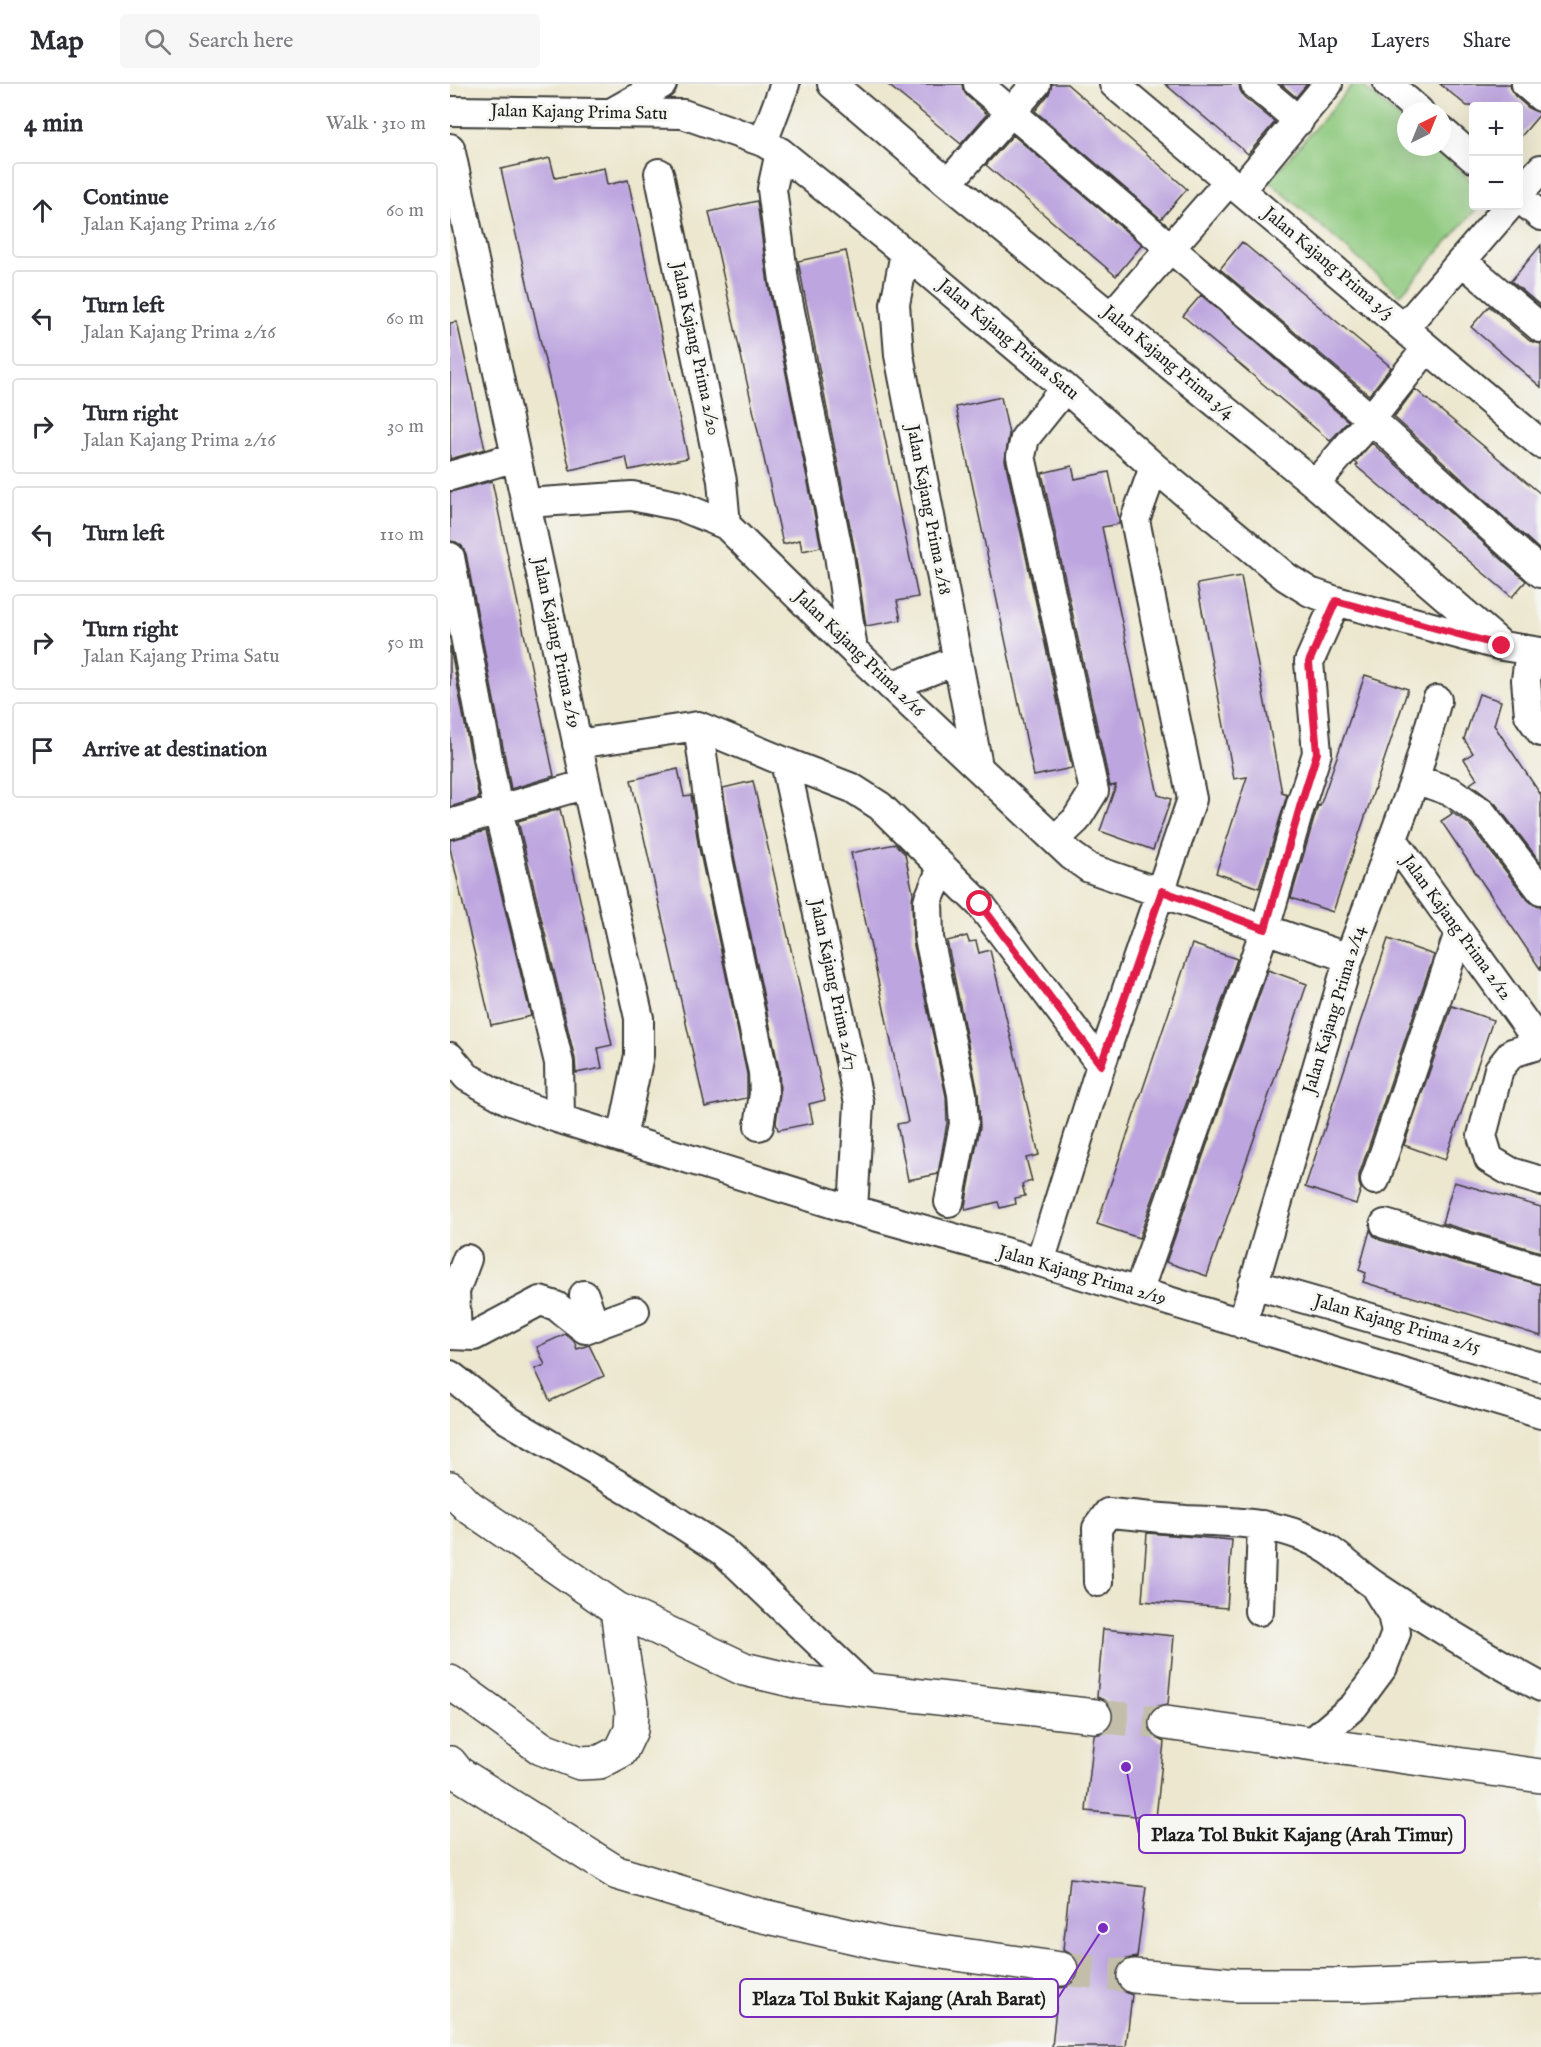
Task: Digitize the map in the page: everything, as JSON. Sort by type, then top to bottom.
[{"type":"highway","points":[[450,1488],[468,1506],[617,1609],[744,1669],[799,1682],[1095,1716]]},
{"type":"highway","points":[[450,1682],[541,1748],[580,1763],[600,1762],[621,1751],[631,1730],[632,1712],[617,1609]]},
{"type":"highway","points":[[1166,1724],[1541,1776]]},
{"type":"highway","points":[[450,1763],[458,1773],[617,1873],[746,1911],[885,1944],[1061,1969]]},
{"type":"highway","points":[[1134,1976],[1238,1986],[1354,1985],[1541,1977]]},
{"type":"street","points":[[611,113],[662,84]]},
{"type":"street","points":[[785,84],[771,147],[772,189],[784,281],[839,555],[853,650]]},
{"type":"street","name":"Jalan Kajang Prima 3/4","points":[[831,84],[1315,484],[1502,646]]},
{"type":"street","points":[[978,84],[1371,419],[1541,573]]},
{"type":"street","points":[[948,183],[1036,84]]},
{"type":"street","name":"Jalan Kajang Prima 3/3","points":[[1114,84],[1541,444]]},
{"type":"street","points":[[1255,84],[1299,121]]},
{"type":"street","points":[[1112,315],[1170,248],[1299,121],[1328,84]]},
{"type":"street","points":[[1388,84],[1409,102]]},
{"type":"street","points":[[1526,84],[1541,97]]},
{"type":"street","name":"Jalan Kajang Prima Satu","points":[[450,111],[683,114],[771,147],[905,253],[1286,577],[1310,592],[1336,601],[1502,646],[1535,652]]},
{"type":"street","points":[[1451,139],[1471,156]]},
{"type":"street","name":"Jalan Kajang Prima 2/19","points":[[450,148],[586,784],[639,1018],[639,1055],[622,1138]]},
{"type":"street","points":[[1523,190],[1541,169]]},
{"type":"street","name":"Jalan Kajang Prima 2/20","points":[[659,173],[722,481],[726,525]]},
{"type":"street","points":[[1523,200],[1541,216]]},
{"type":"street","points":[[1404,328],[1506,210]]},
{"type":"street","name":"Jalan Kajang Prima 2/18","points":[[905,253],[895,304],[898,355],[978,766]]},
{"type":"street","points":[[1462,261],[1541,328]]},
{"type":"street","points":[[1315,484],[1371,419],[1426,348]]},
{"type":"street","points":[[1056,839],[1076,820],[1094,791],[1021,456],[1025,438],[1065,388]]},
{"type":"street","points":[[450,476],[516,457]]},
{"type":"street","points":[[1040,1263],[1101,1065],[1192,799],[1136,520],[1154,467]]},
{"type":"street","name":"Jalan Kajang Prima 2/16","points":[[526,503],[632,496],[680,506],[726,525],[891,686],[1072,856],[1089,868],[1162,891],[1349,958]]},
{"type":"street","points":[[450,557],[498,810],[559,1063],[560,1119]]},
{"type":"street","points":[[1138,1292],[1265,929],[1317,753],[1309,662],[1336,601]]},
{"type":"street","points":[[1535,652],[1526,680],[1529,715],[1541,732]]},
{"type":"street","points":[[891,686],[957,660]]},
{"type":"street","name":"Jalan Kajang Prima 2/14","points":[[1242,1324],[1349,958],[1416,779],[1437,700]]},
{"type":"street","points":[[578,744],[698,726],[852,788],[880,806],[980,904],[1101,1065]]},
{"type":"street","points":[[698,726],[714,840],[763,1072],[764,1094],[759,1126]]},
{"type":"street","name":"Jalan Kajang Prima 2/17","points":[[785,762],[859,1103],[853,1210]]},
{"type":"street","points":[[1416,779],[1452,792],[1482,813],[1541,890]]},
{"type":"street","points":[[450,824],[586,784]]},
{"type":"street","name":"Jalan Kajang Prima 2/12","points":[[1394,841],[1540,1044]]},
{"type":"street","points":[[942,868],[928,901],[929,938],[960,1083],[964,1124],[950,1202]]},
{"type":"street","points":[[1375,1180],[1459,933]]},
{"type":"street","points":[[1540,1044],[1512,1053],[1499,1069],[1482,1136],[1489,1159],[1511,1172],[1541,1181]]},
{"type":"street","name":"Jalan Kajang Prima 2/19","points":[[450,1057],[467,1077],[508,1100],[560,1119],[853,1210],[1138,1292],[1541,1414]]},
{"type":"street","points":[[1385,1224],[1541,1269]]},
{"type":"street","points":[[467,1259],[455,1291],[464,1365],[460,1383],[508,1420],[641,1498],[723,1551],[867,1689]]},
{"type":"street","name":"Jalan Kajang Prima 2/15","points":[[1253,1284],[1541,1367]]},
{"type":"street","points":[[584,1295],[595,1326]]},
{"type":"street","points":[[460,1335],[540,1301],[556,1306],[585,1329],[635,1311]]},
{"type":"street","points":[[1098,1582],[1097,1528],[1108,1513],[1186,1520],[1248,1522],[1262,1525],[1303,1536],[1341,1556],[1374,1585],[1422,1617],[1541,1687]]},
{"type":"street","points":[[1259,1611],[1262,1525]]},
{"type":"street","points":[[1311,1743],[1354,1706],[1383,1667],[1396,1633],[1392,1614],[1374,1585]]},
{"type":"green space","points":[[1353,84],[1361,84],[1397,116],[1397,156],[1443,156],[1469,178],[1469,210],[1475,210],[1400,295],[1269,181]]},
{"type":"building","points":[[887,84],[962,84],[967,96],[987,114],[961,144]]},
{"type":"building","points":[[1052,84],[1067,84],[1187,189],[1161,219],[1035,111],[1049,94]]},
{"type":"building","points":[[1165,84],[1239,84],[1244,97],[1275,122],[1248,154]]},
{"type":"building","points":[[1281,84],[1307,84],[1296,97]]},
{"type":"building","points":[[1440,84],[1510,84],[1511,90],[1522,102],[1469,102],[1467,106]]},
{"type":"building","points":[[1523,103],[1530,109],[1541,113],[1523,134]]},
{"type":"building","points":[[1013,135],[1142,245],[1116,276],[986,165]]},
{"type":"building","points":[[550,158],[555,178],[604,168],[607,185],[628,180],[688,458],[629,470],[626,457],[570,470],[501,169]]},
{"type":"building","points":[[757,201],[768,284],[821,547],[802,551],[800,540],[783,544],[709,212]]},
{"type":"building","points":[[1242,242],[1391,367],[1369,395],[1220,269]]},
{"type":"building","points":[[1541,245],[1541,306],[1511,281]]},
{"type":"building","points":[[846,251],[918,597],[897,601],[901,620],[866,626],[855,552],[798,261]]},
{"type":"building","points":[[1201,295],[1348,421],[1330,441],[1183,316]]},
{"type":"building","points":[[1489,306],[1530,341],[1541,344],[1541,387],[1471,327]]},
{"type":"building","points":[[457,322],[485,449],[450,459],[450,323]]},
{"type":"building","points":[[1415,389],[1541,494],[1541,551],[1394,417]]},
{"type":"building","points":[[1001,397],[1009,434],[1005,460],[1072,768],[1034,776],[956,407]]},
{"type":"building","points":[[1372,443],[1526,581],[1512,597],[1356,466],[1358,464],[1355,462]]},
{"type":"building","points":[[1072,466],[1075,479],[1109,472],[1119,518],[1119,524],[1102,527],[1158,795],[1171,799],[1153,850],[1100,831],[1116,785],[1110,786],[1042,473]]},
{"type":"building","points":[[492,481],[554,776],[511,789],[466,554],[462,546],[450,541],[450,492]]},
{"type":"building","points":[[1241,576],[1282,793],[1287,795],[1259,888],[1216,873],[1247,777],[1234,779],[1197,584]]},
{"type":"building","points":[[450,646],[479,798],[450,807]]},
{"type":"building","points":[[1365,675],[1408,689],[1333,912],[1291,898],[1318,805],[1320,806]]},
{"type":"building","points":[[1479,694],[1501,701],[1494,725],[1541,795],[1541,863],[1495,803],[1470,784],[1477,779],[1464,759],[1473,753],[1464,739]]},
{"type":"building","points":[[678,769],[684,796],[691,795],[698,843],[747,1074],[747,1098],[705,1107],[631,780]]},
{"type":"building","points":[[753,781],[825,1100],[809,1104],[813,1123],[778,1130],[776,1123],[780,1093],[779,1069],[730,837],[723,788]]},
{"type":"building","points":[[560,809],[612,1045],[598,1048],[602,1068],[576,1073],[575,1059],[518,821]]},
{"type":"building","points":[[1451,812],[1470,825],[1528,900],[1534,905],[1541,906],[1541,970],[1441,821],[1452,814]]},
{"type":"building","points":[[486,831],[531,1016],[491,1025],[450,848],[450,840]]},
{"type":"building","points":[[895,844],[905,854],[913,893],[913,941],[946,1096],[947,1123],[938,1174],[908,1180],[897,1124],[908,1122],[851,853]]},
{"type":"building","points":[[967,936],[969,942],[976,941],[979,953],[990,950],[1039,1155],[1026,1158],[1032,1181],[1022,1184],[1025,1196],[1015,1198],[1016,1204],[1000,1208],[998,1202],[966,1210],[980,1127],[978,1093],[947,941]]},
{"type":"building","points":[[1388,939],[1434,955],[1359,1175],[1361,1189],[1356,1204],[1305,1187]]},
{"type":"building","points":[[1192,944],[1237,959],[1139,1238],[1097,1224]]},
{"type":"building","points":[[1268,970],[1307,984],[1207,1276],[1166,1262]]},
{"type":"building","points":[[1452,1006],[1493,1020],[1445,1160],[1404,1145]]},
{"type":"building","points":[[1454,1182],[1541,1207],[1541,1252],[1442,1223]]},
{"type":"building","points":[[1370,1230],[1380,1240],[1541,1285],[1541,1336],[1363,1282],[1366,1273],[1359,1270]]},
{"type":"building","points":[[565,1334],[574,1341],[577,1349],[589,1345],[604,1376],[550,1401],[535,1369],[545,1365],[537,1347]]},
{"type":"building","points":[[1147,1533],[1232,1540],[1227,1608],[1142,1601]]},
{"type":"building","points":[[1103,1629],[1174,1636],[1168,1704],[1158,1706],[1152,1711],[1147,1721],[1149,1731],[1154,1737],[1164,1742],[1156,1818],[1086,1811],[1094,1735],[1110,1728],[1114,1718],[1107,1701],[1097,1697]]},
{"type":"building","points":[[1070,1878],[1146,1887],[1137,1957],[1126,1959],[1118,1966],[1115,1974],[1117,1984],[1123,1991],[1132,1995],[1126,2047],[1052,2047],[1058,1988],[1067,1987],[1075,1981],[1080,1971],[1079,1963],[1073,1955],[1063,1950]]},
{"type":"tunnel","points":[[1095,1716],[1166,1723]]},
{"type":"tunnel","points":[[1061,1969],[1134,1976]]},
{"type":"place","name":"Plaza Tol Bukit Kajang (Arah Timur)","points":[[1126,1767]]},
{"type":"place","name":"Plaza Tol Bukit Kajang (Arah Barat)","points":[[1103,1928]]},
{"type":"route","points":[[980,904],[1101,1065],[1162,891],[1265,929],[1317,753],[1309,662],[1336,601],[1502,646]]}]
